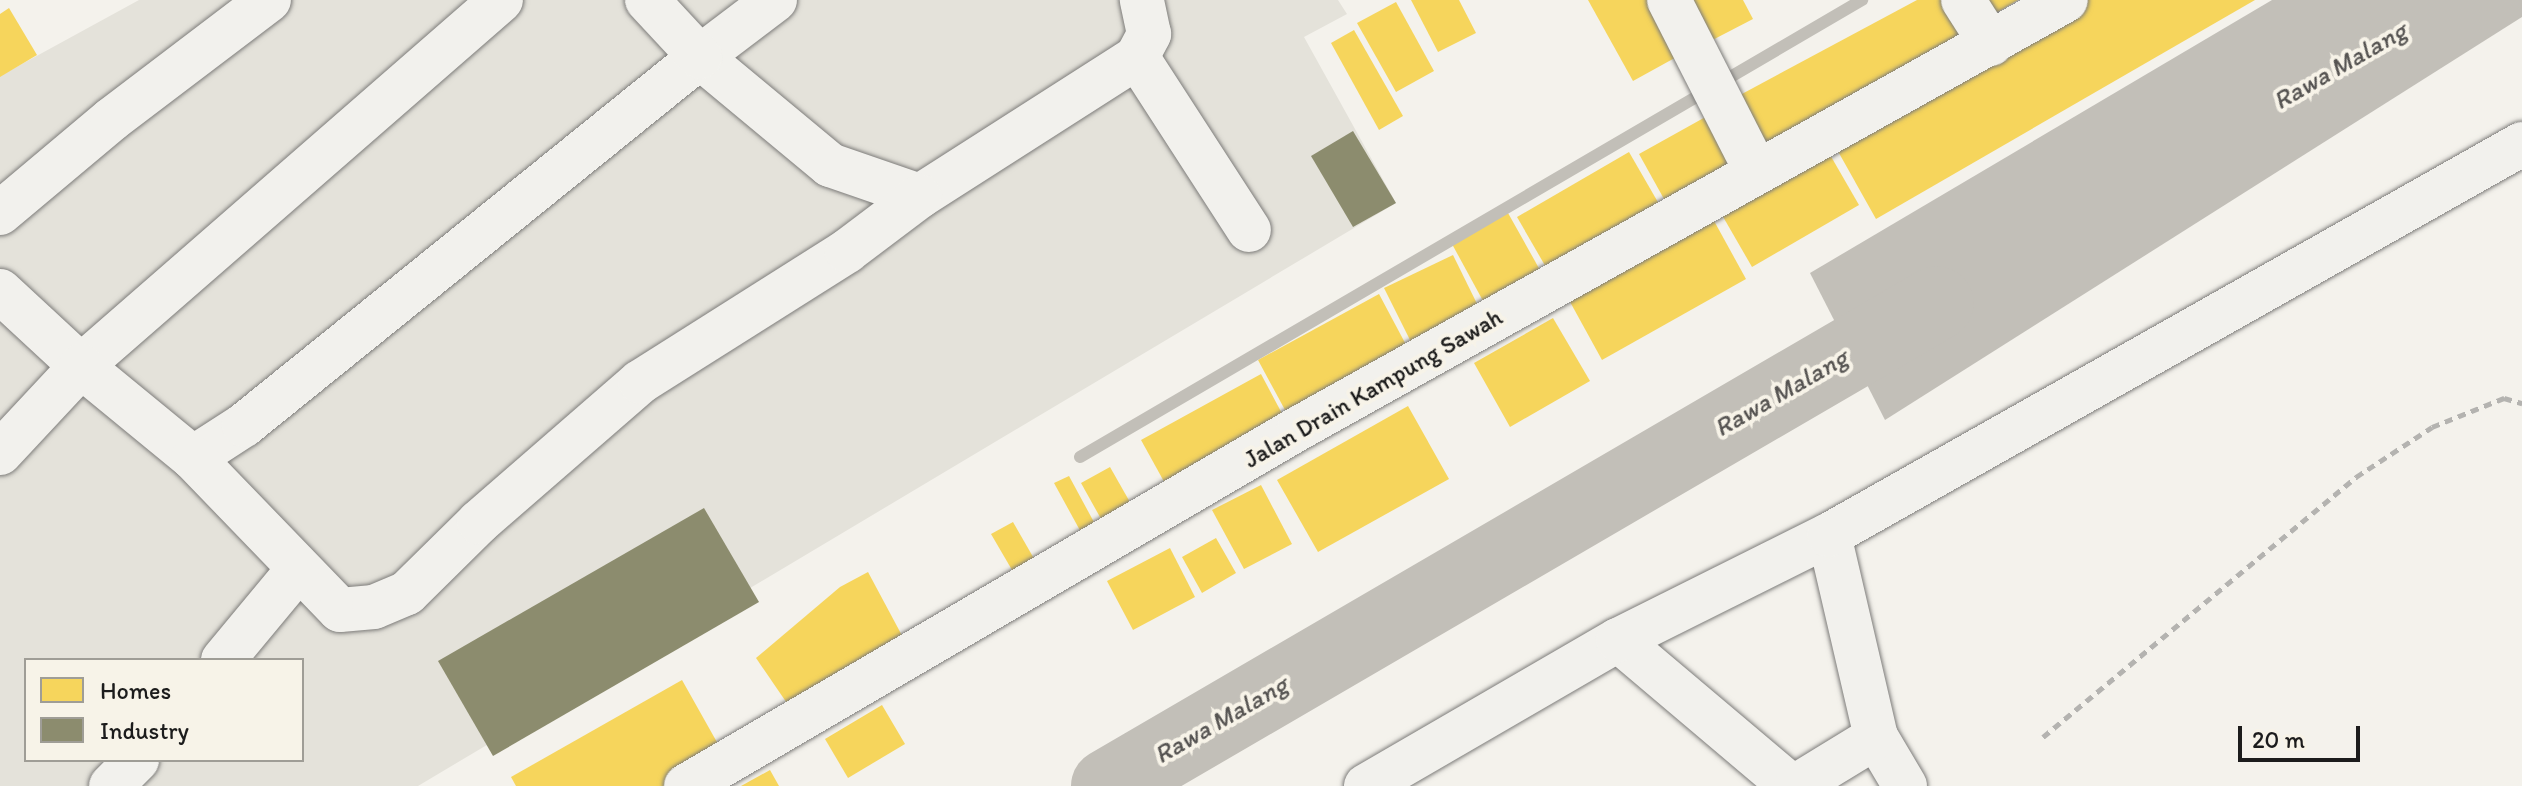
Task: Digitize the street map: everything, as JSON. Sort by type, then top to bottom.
[{"type":"street","points":[[0,213],[112,119],[269,0]]},
{"type":"street","points":[[0,453],[81,366],[501,0]]},
{"type":"street","points":[[647,0],[700,57],[830,165],[920,196]]},
{"type":"street","points":[[193,458],[244,425],[775,0]]},
{"type":"street","points":[[0,291],[81,366],[193,458],[297,571],[340,610],[374,607],[407,593],[479,522],[640,382],[868,238],[920,196],[1137,57],[1149,34],[1142,0]]},
{"type":"street","points":[[1669,0],[1756,171]]},
{"type":"street","points":[[1963,0],[1991,44]]},
{"type":"street","name":"Jalan Drain Kampung Sawah","points":[[686,786],[1299,428],[2066,0]]},
{"type":"street","points":[[1137,57],[1249,230]]},
{"type":"street","points":[[1366,786],[1618,640],[1829,535],[2522,144]]},
{"type":"street","points":[[1829,535],[1876,737],[1905,786]]},
{"type":"street","points":[[225,658],[297,571]]},
{"type":"street","points":[[1618,640],[1794,786],[1876,737]]},
{"type":"street","points":[[111,786],[135,762]]},
{"type":"path","points":[[2043,737],[2356,477],[2432,427],[2504,398],[2522,403]]},
{"type":"shaded area","points":[[139,0],[1338,0],[1347,14],[1304,37],[1396,203],[418,786],[0,786],[0,76]]},
{"type":"water","points":[[2272,0],[2522,0],[2522,17],[1885,420],[1810,273]]},
{"type":"building: Homes","points":[[1411,0],[1459,0],[1476,33],[1438,52]]},
{"type":"building: Homes","points":[[1588,0],[1663,0],[1691,49],[1633,81]]},
{"type":"building: Homes","points":[[1675,0],[1743,0],[1753,19],[1699,47]]},
{"type":"building: Homes","points":[[1917,0],[1960,0],[1978,32],[1754,152],[1727,102]]},
{"type":"building: Homes","points":[[1988,0],[2018,0],[1996,13]]},
{"type":"building: Homes","points":[[2088,0],[2255,0],[1876,219],[1835,146]]},
{"type":"building: Homes","points":[[1396,2],[1434,71],[1396,92],[1357,23]]},
{"type":"building: Homes","points":[[9,8],[37,55],[0,77],[0,14]]},
{"type":"building: Homes","points":[[1354,30],[1403,116],[1379,130],[1331,43]]},
{"type":"building: Homes","points":[[1718,110],[1748,164],[1669,208],[1639,154]]},
{"type":"building: Homes","points":[[1629,152],[1659,204],[1547,269],[1517,217]]},
{"type":"building: Homes","points":[[1829,153],[1859,205],[1752,267],[1722,215]]},
{"type":"building: Homes","points":[[1508,213],[1545,279],[1488,310],[1452,244]]},
{"type":"building: Homes","points":[[1713,219],[1746,279],[1602,360],[1569,300]]},
{"type":"building: Homes","points":[[1453,255],[1484,318],[1416,352],[1384,288]]},
{"type":"building: Homes","points":[[1379,294],[1412,356],[1291,421],[1258,360]]},
{"type":"building: Homes","points":[[1553,318],[1590,381],[1510,427],[1474,363]]},
{"type":"building: Homes","points":[[1261,374],[1286,421],[1167,487],[1141,440]]},
{"type":"building: Homes","points":[[1408,406],[1449,479],[1318,552],[1277,480]]},
{"type":"building: Homes","points":[[1110,467],[1139,518],[1110,535],[1081,483]]},
{"type":"building: Homes","points":[[1069,476],[1102,537],[1088,545],[1054,483]]},
{"type":"building: Homes","points":[[1261,485],[1292,544],[1244,569],[1212,510]]},
{"type":"building: Homes","points":[[1013,522],[1040,569],[1019,582],[991,534]]},
{"type":"building: Homes","points":[[1216,538],[1236,573],[1202,593],[1182,557]]},
{"type":"building: Homes","points":[[1170,548],[1195,597],[1133,630],[1107,581]]},
{"type":"building: Homes","points":[[868,572],[906,643],[791,709],[756,658],[840,587]]},
{"type":"building: Homes","points":[[682,680],[727,760],[682,786],[516,786],[511,777]]},
{"type":"building: Homes","points":[[882,705],[905,744],[848,778],[825,739]]},
{"type":"building: Homes","points":[[770,770],[779,786],[741,786]]},
{"type":"building: Industry","points":[[1353,131],[1396,203],[1353,227],[1311,156]]},
{"type":"building: Industry","points":[[704,508],[759,602],[493,756],[438,661]]},
{"type":"waterway","points":[[1080,457],[1862,0]]},
{"type":"waterway","name":"Rawa Malang","points":[[1108,786],[1937,303]]}]
